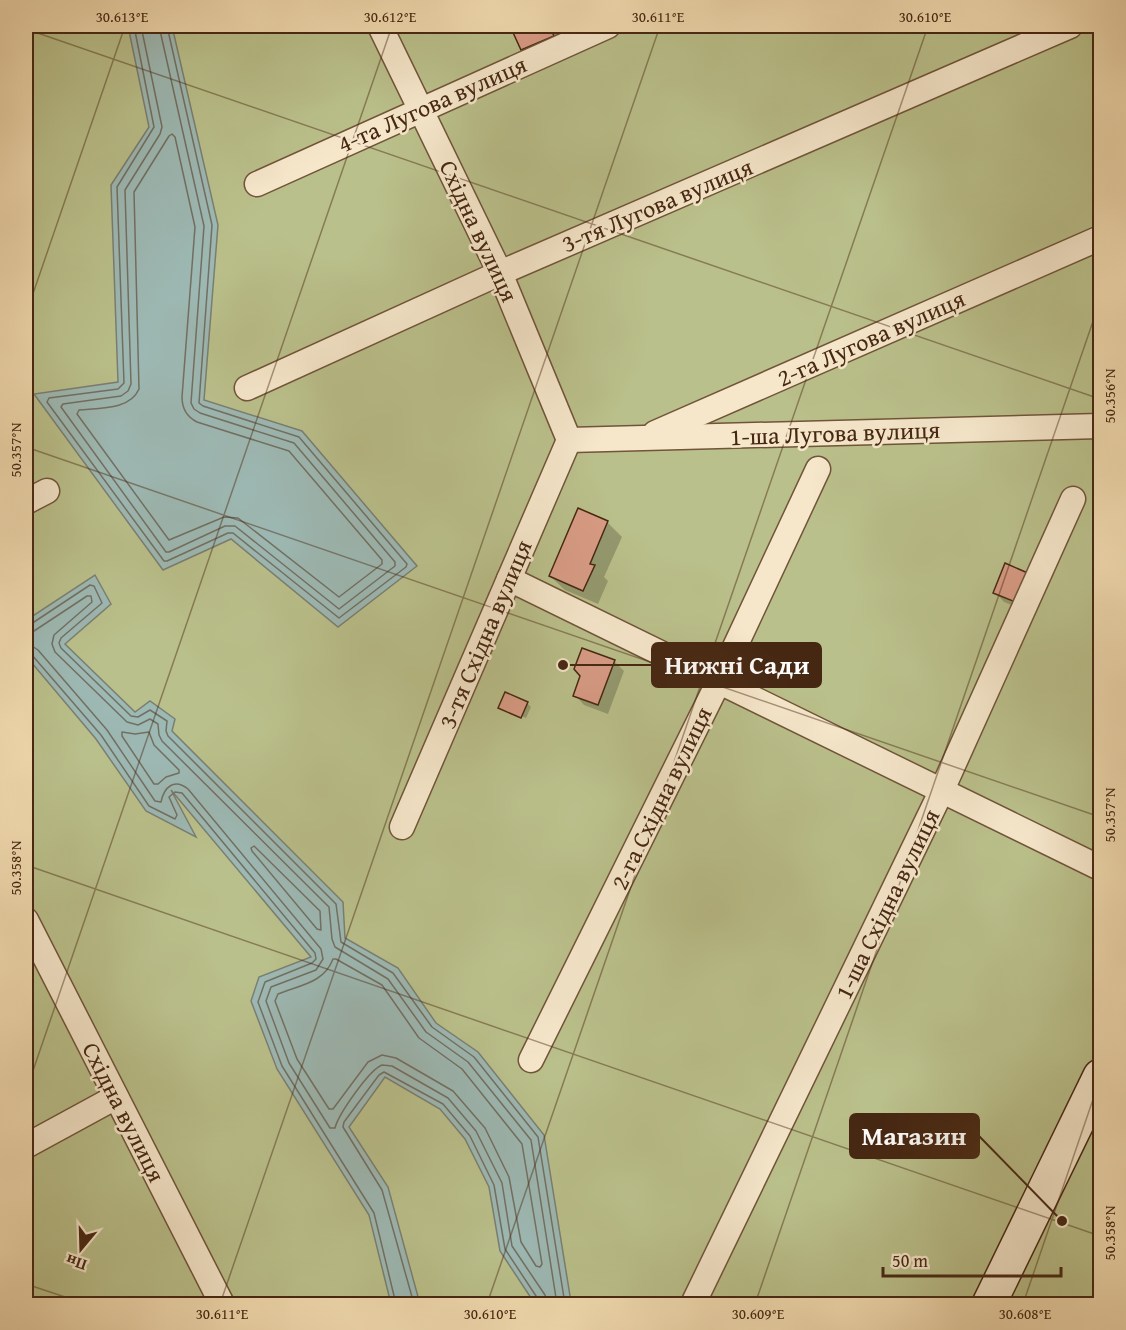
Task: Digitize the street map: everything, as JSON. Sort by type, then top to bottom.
[{"type":"street","name":"Східна вулиця","points":[[380,26],[500,273],[569,440]]},
{"type":"street","name":"4-та Лугова вулиця","points":[[257,184],[421,108],[608,26]]},
{"type":"street","name":"3-тя Лугова вулиця","points":[[247,388],[500,273],[1070,26]]},
{"type":"street","name":"2-га Лугова вулиця","points":[[642,438],[1101,238]]},
{"type":"street","name":"1-ша Лугова вулиця","points":[[569,440],[1101,426]]},
{"type":"street","name":"3-тя Східна вулиця","points":[[402,827],[569,440]]},
{"type":"street","name":"2-га Східна вулиця","points":[[531,1060],[719,681],[818,469]]},
{"type":"street","points":[[26,502],[47,491]]},
{"type":"street","name":"1-ша Східна вулиця","points":[[693,1305],[942,790],[1073,499]]},
{"type":"street","points":[[509,579],[1101,868]]},
{"type":"street","name":"Східна вулиця","points":[[26,920],[222,1305]]},
{"type":"street","points":[[989,1305],[1093,1105],[1101,1076]]},
{"type":"street","points":[[26,1146],[116,1096]]},
{"type":"green space","points":[[26,26],[1100,26],[1100,1304],[26,1304]]},
{"type":"water","points":[[128,26],[172,26],[218,225],[204,400],[302,431],[417,566],[338,627],[231,539],[163,570],[34,394],[118,382],[111,185],[149,127]]},
{"type":"water","points":[[95,575],[111,604],[65,644],[135,712],[150,701],[175,719],[172,731],[343,902],[345,938],[398,968],[436,1023],[478,1052],[544,1135],[571,1302],[569,1304],[535,1304],[500,1251],[489,1187],[465,1139],[440,1109],[385,1077],[349,1127],[388,1187],[420,1304],[391,1304],[369,1215],[277,1069],[251,1001],[259,977],[311,957],[171,790],[196,837],[146,811],[96,739],[26,656],[28,619]]},
{"type":"building","points":[[510,26],[549,26],[554,36],[521,50]]},
{"type":"building","points":[[578,508],[608,521],[590,564],[595,565],[583,591],[549,576]]},
{"type":"building","points":[[1005,563],[1030,574],[1018,603],[993,593]]},
{"type":"building","points":[[582,648],[615,660],[598,705],[573,696],[580,676],[574,669]]},
{"type":"building","points":[[505,692],[528,702],[521,718],[498,708]]},
{"type":"place","name":"Нижні Сади","points":[[563,665]]},
{"type":"place","name":"Магазин","points":[[1062,1221]]}]
